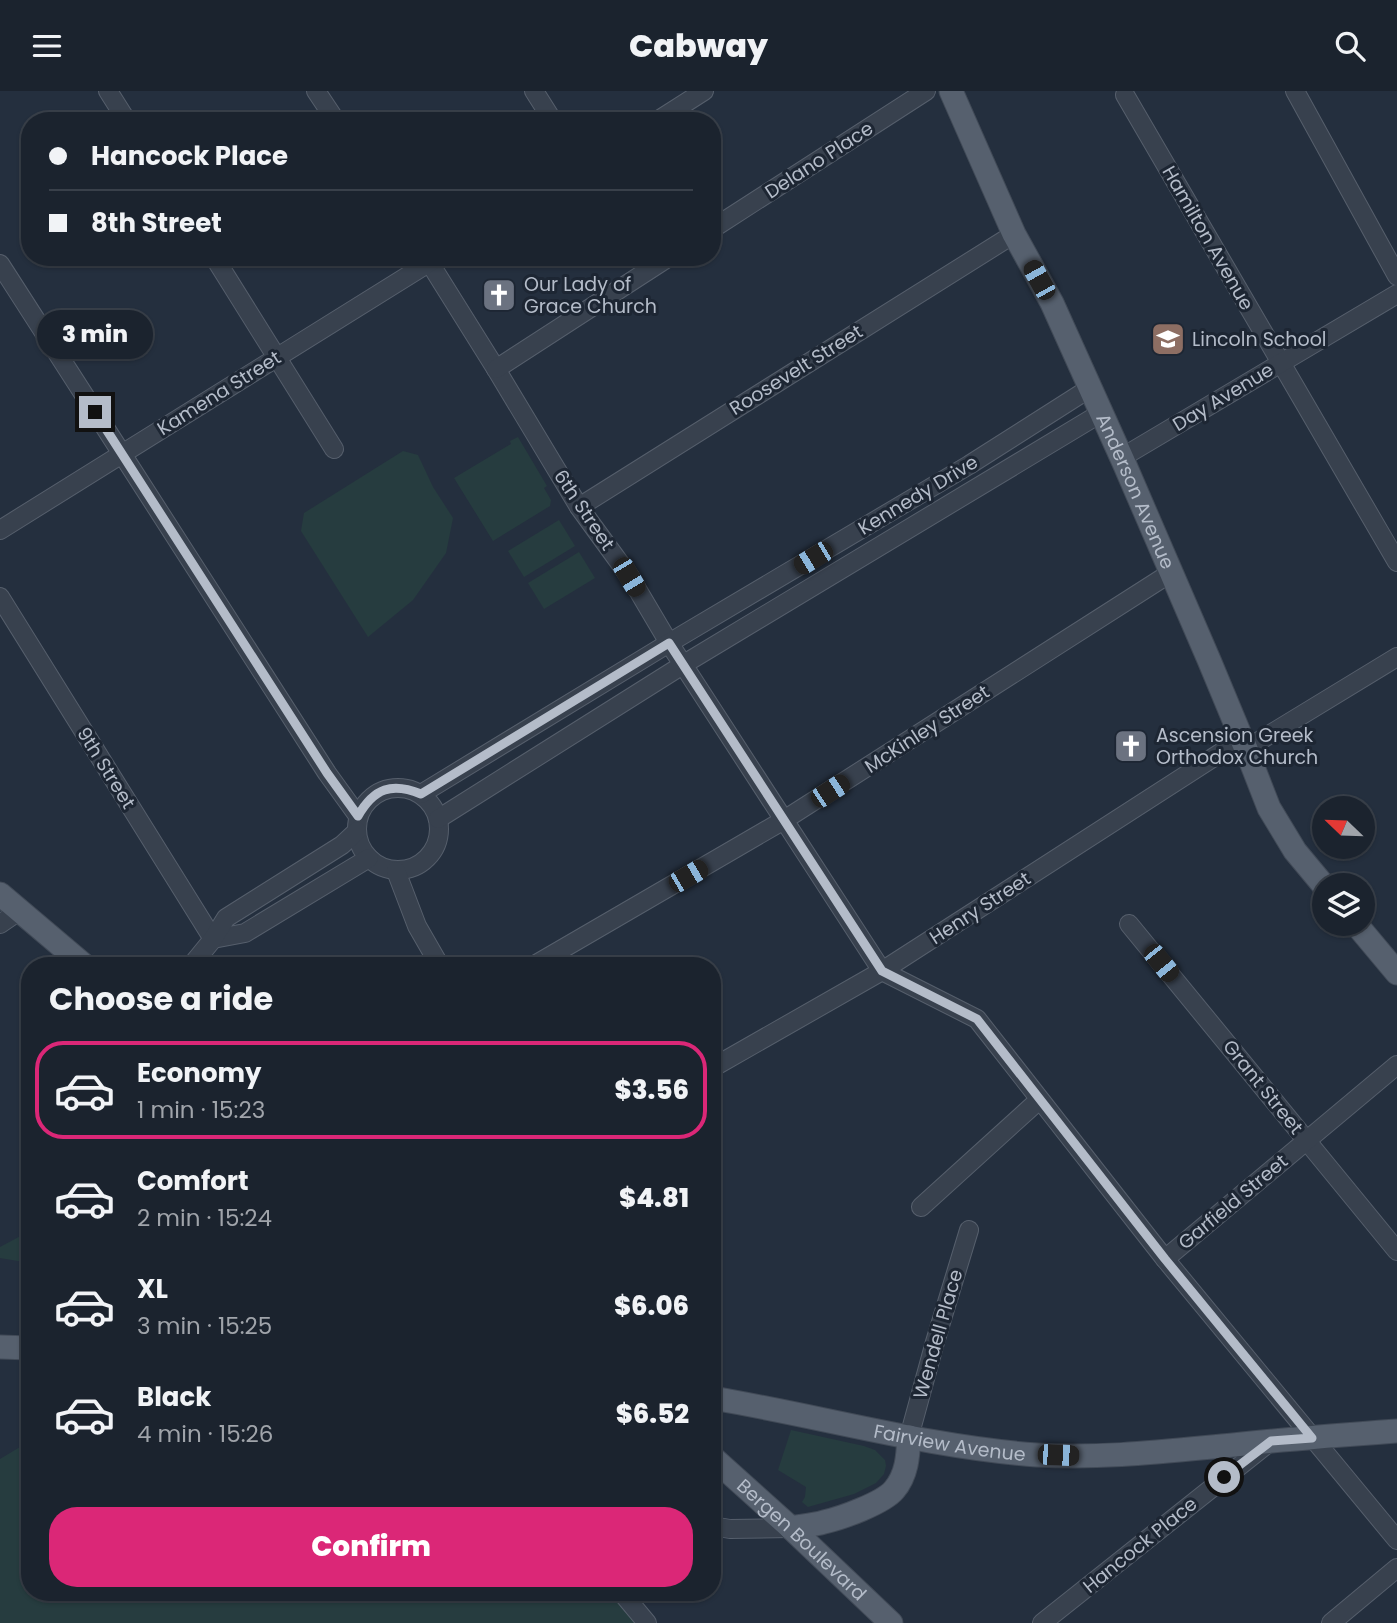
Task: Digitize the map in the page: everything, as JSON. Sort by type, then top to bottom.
[{"type":"main road","name":"Anderson Avenue","points":[[951,91],[1014,234],[1052,303],[1172,572],[1269,808],[1295,851],[1313,873]]},
{"type":"main road","points":[[0,894],[9,917],[71,957]]},
{"type":"main road","points":[[1366,936],[1397,973]]},
{"type":"main road","points":[[0,1347],[21,1348]]},
{"type":"main road","name":"Fairview Avenue","points":[[721,1400],[909,1437],[1038,1455],[1165,1452],[1397,1431]]},
{"type":"main road","points":[[791,1528],[824,1523],[881,1500],[894,1491],[908,1460],[909,1437]]},
{"type":"main road","name":"Bergen Boulevard","points":[[721,1466],[891,1623]]},
{"type":"street","points":[[108,91],[121,112]]},
{"type":"street","points":[[316,91],[330,112]]},
{"type":"street","points":[[534,91],[547,112]]},
{"type":"street","points":[[671,112],[704,91]]},
{"type":"street","name":"Delano Place","points":[[721,223],[926,91]]},
{"type":"street","points":[[1295,91],[1397,277]]},
{"type":"street","name":"Hamilton Avenue","points":[[1125,95],[1397,562]]},
{"type":"street","name":"Roosevelt Street","points":[[579,507],[1014,234]]},
{"type":"street","points":[[0,264],[327,773],[357,823],[360,846],[369,859],[381,867],[396,871],[425,861],[434,849],[439,835],[438,819],[432,805],[421,794],[392,788],[378,793],[366,802],[357,823],[342,845],[226,918],[198,957]]},
{"type":"street","points":[[220,266],[334,449]]},
{"type":"street","name":"Kamena Street","points":[[0,530],[421,266]]},
{"type":"street","name":"6th Street","points":[[436,266],[579,507],[629,577],[882,971]]},
{"type":"street","points":[[496,369],[655,266]]},
{"type":"street","name":"Day Avenue","points":[[1121,458],[1397,293]]},
{"type":"street","name":"Kennedy Drive","points":[[421,794],[980,458],[1090,388]]},
{"type":"street","name":"Kennedy Drive","points":[[438,819],[684,664],[1101,413]]},
{"type":"street","points":[[980,458],[994,478]]},
{"type":"street","points":[[881,517],[896,537]]},
{"type":"street","points":[[791,571],[804,592]]},
{"type":"street","name":"McKinley Street","points":[[548,957],[784,820],[1172,572]]},
{"type":"street","name":"9th Street","points":[[0,597],[213,939]]},
{"type":"street","name":"Henry Street","points":[[721,1062],[882,971],[1244,744],[1397,657]]},
{"type":"street","points":[[213,939],[245,933],[369,859]]},
{"type":"street","points":[[396,871],[417,926],[435,957]]},
{"type":"street","name":"Grant Street","points":[[1129,924],[1397,1251]]},
{"type":"street","points":[[882,971],[977,1019],[1165,1259],[1397,1541]]},
{"type":"street","name":"Garfield Street","points":[[1165,1259],[1397,1065]]},
{"type":"street","points":[[921,1207],[1039,1100]]},
{"type":"street","name":"Wendell Place","points":[[909,1437],[969,1230]]},
{"type":"street","name":"Hancock Place","points":[[1042,1623],[1271,1441]]},
{"type":"street","points":[[721,1528],[791,1528]]},
{"type":"street","points":[[1331,1623],[1397,1568]]},
{"type":"street","points":[[629,1601],[647,1623]]},
{"type":"green space","points":[[518,437],[547,486],[544,488],[551,500],[550,506],[493,541],[454,478],[511,444],[510,441]]},
{"type":"green space","points":[[403,451],[418,455],[433,487],[453,518],[446,553],[413,600],[368,637],[301,531],[304,513]]},
{"type":"green space","points":[[559,520],[575,546],[524,577],[508,551]]},
{"type":"green space","points":[[579,552],[595,578],[544,609],[528,583]]},
{"type":"green space","points":[[21,1236],[21,1262],[0,1258],[0,1247]]},
{"type":"green space","points":[[791,1430],[875,1450],[885,1460],[884,1474],[876,1483],[854,1494],[808,1507],[802,1502],[806,1487],[778,1470]]},
{"type":"green space","points":[[21,1446],[21,1601],[624,1601],[642,1623],[0,1623],[0,1459]]},
{"type":"place","name":"Our Lady of Grace Church","points":[[499,295]]},
{"type":"place","name":"Lincoln School","points":[[1168,339]]},
{"type":"place","name":"Ascension Greek Orthodox Church","points":[[1131,746]]},
{"type":"route","points":[[95,412],[327,773],[358,816],[366,802],[378,793],[392,788],[421,794],[669,643],[882,971],[977,1019],[1165,1259],[1312,1438],[1271,1441],[1224,1477]]}]
